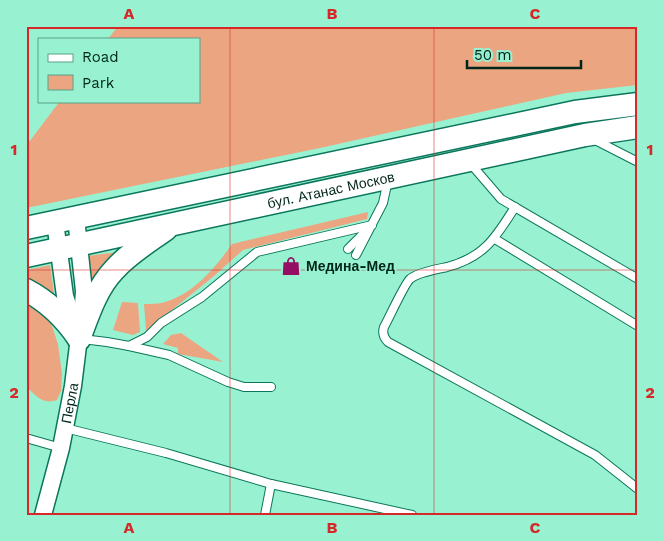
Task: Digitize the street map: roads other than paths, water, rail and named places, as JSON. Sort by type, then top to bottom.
[{"type":"main road","name":"бул. Атанас Москов","points":[[26,228],[575,112],[638,104]]},
{"type":"main road","name":"бул. Атанас Москов","points":[[26,256],[585,135],[638,127]]},
{"type":"main road","points":[[79,339],[92,306],[112,272],[121,262],[172,224]]},
{"type":"main road","points":[[26,290],[67,321],[79,339]]},
{"type":"street","points":[[65,220],[69,247],[65,296],[79,339]]},
{"type":"street","name":"Перла","points":[[43,515],[61,448],[73,386],[84,290],[69,247]]},
{"type":"lane","points":[[585,135],[638,162]]},
{"type":"lane","points":[[468,160],[501,198],[638,279]]},
{"type":"lane","points":[[356,255],[383,204],[388,178]]},
{"type":"lane","points":[[514,207],[495,239],[476,255],[451,266],[410,279],[384,327],[384,337],[388,342],[595,455],[638,489]]},
{"type":"lane","points":[[348,250],[372,224]]},
{"type":"lane","points":[[129,346],[147,337],[161,323],[202,297],[257,252],[372,224]]},
{"type":"lane","points":[[495,239],[638,326]]},
{"type":"lane","points":[[79,339],[108,342],[169,355],[228,382],[244,387],[271,387]]},
{"type":"lane","points":[[210,374],[246,383],[262,381]]},
{"type":"lane","points":[[65,428],[166,453],[270,484],[412,515]]},
{"type":"lane","points":[[27,439],[61,448]]},
{"type":"lane","points":[[265,515],[270,484]]},
{"type":"lane","points":[[375,506],[376,515]]},
{"type":"place","name":"Медина-Мед","points":[[291,266]]}]
